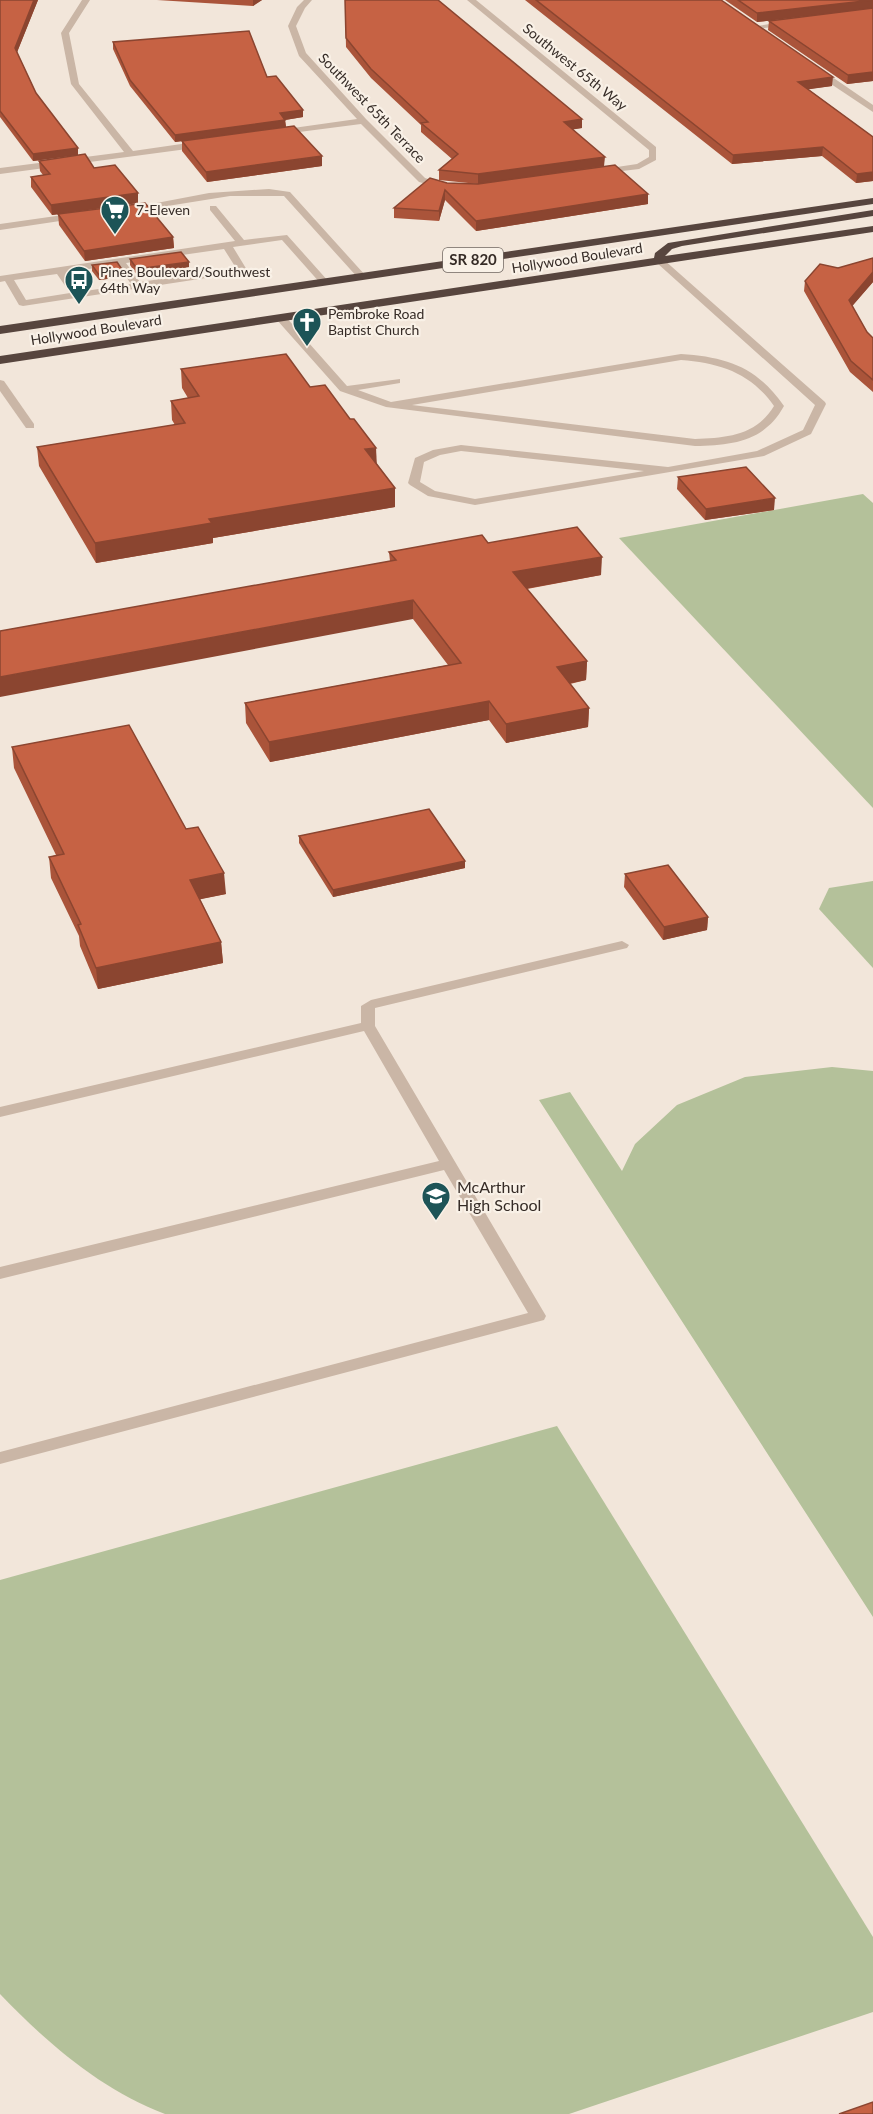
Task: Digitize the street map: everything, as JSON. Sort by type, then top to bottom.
[{"type":"highway","name":"Hollywood Boulevard","points":[[0,330],[873,201]]},
{"type":"highway","points":[[660,261],[659,255],[668,246],[873,213]]},
{"type":"highway","name":"Hollywood Boulevard","points":[[0,360],[873,228]]},
{"type":"street","points":[[86,0],[65,33],[75,84],[131,154]]},
{"type":"street","name":"Southwest 65th Terrace","points":[[308,0],[301,7],[292,26],[302,54],[363,122],[422,180],[452,188]]},
{"type":"street","name":"Southwest 65th Way","points":[[471,0],[653,149],[653,158],[639,166],[593,173]]},
{"type":"street","points":[[745,20],[765,34]]},
{"type":"street","points":[[755,27],[802,21]]},
{"type":"street","points":[[812,67],[873,109]]},
{"type":"street","points":[[860,100],[873,98]]},
{"type":"street","points":[[270,134],[363,122]]},
{"type":"street","points":[[0,171],[212,142]]},
{"type":"street","points":[[116,211],[243,193],[272,191],[287,194],[362,276]]},
{"type":"street","points":[[213,208],[241,243]]},
{"type":"street","points":[[0,227],[93,214]]},
{"type":"street","points":[[227,245],[242,270],[184,265],[120,261],[4,279],[23,303],[77,295],[137,286],[184,265],[227,245],[284,237],[324,282]]},
{"type":"street","points":[[120,261],[137,286]]},
{"type":"street","points":[[660,261],[820,404],[807,432],[760,454],[668,470],[475,502],[432,494],[414,483],[420,460],[437,452],[461,448],[668,470]]},
{"type":"street","points":[[59,270],[77,295]]},
{"type":"street","points":[[281,318],[344,389],[390,405],[671,441],[706,443],[730,440],[766,427],[779,406],[770,392],[750,374],[709,358],[681,357],[390,405]]},
{"type":"street","points":[[344,389],[396,381]]},
{"type":"street","points":[[0,383],[30,426]]},
{"type":"street","points":[[0,1458],[538,1316],[368,1026],[368,1006],[622,945]]},
{"type":"street","points":[[0,1112],[368,1026]]},
{"type":"street","points":[[0,1273],[448,1164]]},
{"type":"green space","points":[[863,494],[873,503],[873,808],[619,538]]},
{"type":"green space","points":[[873,881],[873,968],[819,909],[829,888]]},
{"type":"green space","points":[[832,1067],[873,1071],[873,1617],[539,1100],[570,1092],[622,1171],[635,1144],[677,1105],[745,1077]]},
{"type":"green space","points":[[557,1426],[873,1937],[873,2012],[569,2114],[165,2114],[119,2092],[76,2063],[0,1994],[0,1580]]},
{"type":"building","points":[[0,0],[34,0],[15,48],[36,93],[78,148],[33,154],[0,111]]},
{"type":"building","points":[[345,0],[438,0],[582,119],[564,122],[605,157],[478,174],[439,170],[458,154],[421,123],[428,122],[371,69],[346,38]]},
{"type":"building","points":[[536,0],[721,0],[833,77],[798,82],[873,137],[873,172],[857,174],[823,147],[733,155]]},
{"type":"building","points":[[738,0],[873,0],[757,13]]},
{"type":"building","points":[[873,8],[873,72],[848,75],[769,21]]},
{"type":"building","points":[[249,31],[267,77],[276,76],[303,110],[280,113],[285,120],[175,135],[130,80],[113,42]]},
{"type":"building","points":[[294,126],[322,156],[206,172],[182,141]]},
{"type":"building","points":[[85,154],[94,168],[115,165],[138,193],[51,205],[31,177],[50,174],[39,161]]},
{"type":"building","points":[[615,165],[648,194],[476,221],[445,190],[439,211],[394,208],[430,178],[447,183],[478,184]]},
{"type":"building","points":[[145,203],[173,237],[84,251],[58,214]]},
{"type":"building","points":[[181,252],[189,262],[137,269],[130,259]]},
{"type":"building","points":[[873,258],[873,272],[849,300],[867,332],[873,338],[873,380],[851,361],[805,281],[820,264],[838,268]]},
{"type":"building","points":[[117,262],[123,271],[99,275],[92,265]]},
{"type":"building","points":[[286,354],[310,387],[325,385],[350,419],[354,419],[376,448],[365,449],[395,488],[209,519],[212,523],[95,543],[37,447],[185,423],[171,401],[199,396],[181,369]]},
{"type":"building","points":[[746,467],[775,498],[706,509],[678,477]]},
{"type":"building","points":[[577,527],[602,557],[513,572],[587,661],[557,667],[589,708],[506,724],[489,701],[269,742],[245,703],[461,663],[413,600],[0,677],[0,631],[396,560],[389,552],[482,535],[488,543]]},
{"type":"building","points":[[129,725],[186,829],[198,827],[224,873],[190,880],[221,942],[96,968],[78,925],[81,924],[49,857],[64,854],[12,747]]},
{"type":"building","points":[[429,809],[465,861],[333,890],[299,836]]},
{"type":"building","points":[[668,865],[708,917],[664,927],[625,874]]},
{"type":"building","points":[[873,2102],[873,2114],[839,2114]]},
{"type":"place","name":"7-Eleven","points":[[115,236]]},
{"type":"place","name":"Pines Boulevard/Southwest 64th Way","points":[[79,306]]},
{"type":"place","name":"Pembroke Road Baptist Church","points":[[307,348]]},
{"type":"place","name":"McArthur High School","points":[[436,1222]]}]
